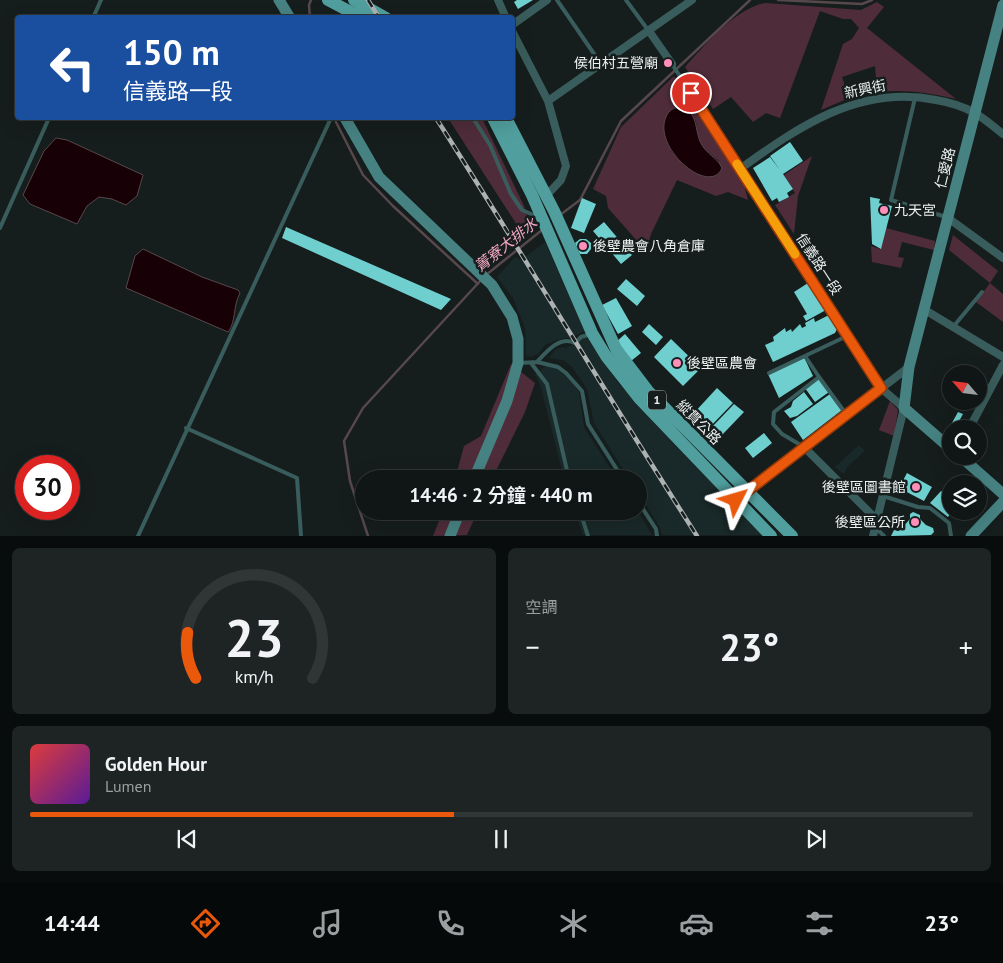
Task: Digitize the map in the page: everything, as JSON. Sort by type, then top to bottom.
[{"type":"main road","points":[[328,0],[356,15]]},
{"type":"main road","points":[[354,0],[381,15]]},
{"type":"main road","name":"1","points":[[495,120],[540,193]]},
{"type":"main road","name":"1","points":[[507,120],[540,193],[541,219]]},
{"type":"main road","name":"縱貫公路","points":[[540,193],[554,211],[616,348],[629,368],[736,500],[771,536]]},
{"type":"main road","name":"縱貫公路","points":[[541,219],[592,333],[621,377],[680,433],[747,490],[792,536]]},
{"type":"street","points":[[279,0],[288,15]]},
{"type":"street","points":[[498,0],[505,15]]},
{"type":"street","points":[[515,23],[547,0]]},
{"type":"street","points":[[548,101],[692,0]]},
{"type":"street","name":"仁愛路","points":[[875,527],[904,408],[909,366],[1003,5]]},
{"type":"street","points":[[649,31],[672,64]]},
{"type":"street","points":[[515,37],[548,101],[566,166],[561,180],[540,193]]},
{"type":"street","name":"信義路一段","points":[[681,78],[881,388],[942,441]]},
{"type":"street","name":"新興街","points":[[740,168],[786,136],[844,106],[871,98],[916,96],[944,102],[975,113],[1003,134]]},
{"type":"street","points":[[346,120],[379,177],[492,285],[512,317],[518,339],[518,364],[507,400],[478,470]]},
{"type":"street","points":[[948,218],[1003,258]]},
{"type":"street","points":[[925,310],[1003,357]]},
{"type":"street","points":[[974,420],[1003,365]]},
{"type":"street","points":[[736,500],[909,366]]},
{"type":"street","points":[[804,448],[875,527]]},
{"type":"street","points":[[970,465],[1003,494]]},
{"type":"street","points":[[972,536],[1003,502]]},
{"type":"street","points":[[450,536],[456,520]]},
{"type":"lane","points":[[95,15],[101,0]]},
{"type":"lane","points":[[557,0],[601,65]]},
{"type":"lane","points":[[626,0],[649,31]]},
{"type":"lane","points":[[672,64],[681,78]]},
{"type":"lane","points":[[916,96],[891,200],[948,218]]},
{"type":"lane","points":[[0,228],[48,120]]},
{"type":"lane","points":[[138,536],[186,428],[330,120]]},
{"type":"lane","points":[[474,120],[490,145],[511,194],[522,210],[541,219]]},
{"type":"lane","points":[[511,120],[532,163],[541,188],[540,193]]},
{"type":"lane","points":[[953,327],[982,292]]},
{"type":"lane","points":[[537,362],[552,346],[565,342],[575,343],[581,337],[592,333]]},
{"type":"lane","points":[[769,373],[847,336]]},
{"type":"lane","points":[[805,356],[847,415]]},
{"type":"lane","points":[[518,364],[537,362],[558,368],[566,373],[582,391],[588,424],[617,470]]},
{"type":"lane","points":[[531,363],[547,384],[567,470]]},
{"type":"lane","points":[[804,448],[782,434],[773,424],[774,412],[819,377]]},
{"type":"lane","points":[[186,428],[297,478],[301,536]]},
{"type":"lane","points":[[883,496],[918,507],[930,508],[949,523],[951,536]]},
{"type":"lane","points":[[647,515],[656,529],[657,536]]},
{"type":"lane","points":[[583,520],[588,536]]},
{"type":"lane","points":[[875,527],[884,536]]},
{"type":"shaded area","points":[[877,2],[884,7],[867,28],[956,99],[917,92],[877,92],[875,66],[842,77],[849,98],[821,110],[843,44],[852,39],[859,28],[851,19],[843,19],[820,11],[780,118],[766,113],[753,122],[731,97],[713,109],[685,67],[722,28],[755,6],[766,3],[861,10]]},
{"type":"shaded area","points":[[674,76],[742,177],[748,200],[728,192],[716,196],[677,180],[651,234],[646,251],[608,208],[606,196],[593,189],[621,127]],"holes":[[[680,107],[696,121],[698,139],[703,148],[719,161],[703,176],[692,170],[671,151],[667,114],[674,108]]]},
{"type":"shaded area","points":[[680,107],[691,114],[700,142],[722,168],[716,175],[706,177],[695,173],[674,154],[667,142],[664,129],[666,117],[672,110]]},
{"type":"shaded area","points":[[449,120],[483,120],[524,206],[529,223],[517,225]]},
{"type":"shaded area","points":[[56,138],[67,140],[143,175],[137,196],[126,205],[112,199],[99,197],[87,206],[77,224],[30,204],[23,195],[44,151]]},
{"type":"shaded area","points":[[812,156],[798,196],[794,234],[775,205],[795,193],[784,175]]},
{"type":"shaded area","points":[[886,228],[935,241],[934,250],[902,242],[898,257],[904,258],[901,268],[872,262],[871,246],[880,249]]},
{"type":"shaded area","points":[[953,235],[998,271],[990,283],[949,250]]},
{"type":"shaded area","points":[[545,242],[585,331],[571,338],[563,338],[545,345],[538,354],[531,357],[526,356],[525,328],[513,298],[497,277],[515,257],[521,260]]},
{"type":"shaded area","points":[[143,249],[202,277],[238,290],[240,293],[231,328],[228,332],[126,288],[135,256]]},
{"type":"shaded area","points":[[990,283],[1003,294],[1003,322],[976,302]]},
{"type":"shaded area","points":[[588,336],[618,383],[763,535],[662,535],[660,528],[647,507],[647,470],[623,470],[594,423],[587,389],[572,367],[563,360],[549,358],[555,350],[561,347],[566,348]]},
{"type":"shaded area","points":[[511,364],[535,383],[525,412],[496,470],[457,470],[464,446],[481,436]]},
{"type":"shaded area","points":[[547,365],[567,373],[579,392],[584,427],[611,470],[562,470],[541,388],[535,374]]},
{"type":"shaded area","points":[[890,401],[898,410],[894,436],[879,430]]},
{"type":"shaded area","points":[[859,445],[865,451],[848,466],[844,474],[835,467]]},
{"type":"shaded area","points":[[439,520],[474,520],[467,535],[433,536]]},
{"type":"shaded area","points":[[577,520],[643,520],[652,535],[583,535]]},
{"type":"building","points":[[517,0],[533,0],[518,9],[514,2]]},
{"type":"building","points":[[790,142],[803,161],[783,174],[793,189],[787,193],[789,197],[779,202],[777,198],[772,201],[753,168],[770,157],[780,170],[770,156]]},
{"type":"building","points":[[870,197],[880,199],[879,203],[892,206],[881,249],[872,244]]},
{"type":"building","points":[[582,198],[596,204],[584,233],[571,228]]},
{"type":"building","points":[[604,222],[632,255],[621,264],[593,231]]},
{"type":"building","points":[[286,227],[451,299],[441,310],[282,238]]},
{"type":"building","name":"後壁農會八角倉庫","points":[[580,239],[586,239],[591,243],[591,249],[587,254],[580,254],[575,243]]},
{"type":"building","points":[[626,279],[645,296],[637,306],[617,289]]},
{"type":"building","points":[[808,283],[826,310],[806,321],[803,316],[807,314],[794,292]]},
{"type":"building","points":[[616,298],[632,326],[618,334],[602,305]]},
{"type":"building","points":[[829,315],[837,329],[835,333],[773,362],[765,345],[774,341],[773,337],[785,328],[786,332],[791,329],[792,332],[800,324],[802,328],[806,326],[805,323],[814,318],[815,322]]},
{"type":"building","points":[[649,324],[663,337],[656,345],[642,332]]},
{"type":"building","points":[[625,334],[641,353],[631,361],[615,343]]},
{"type":"building","name":"後壁區農會","points":[[671,339],[701,368],[683,386],[654,357]]},
{"type":"building","points":[[804,357],[813,376],[779,398],[768,374]]},
{"type":"building","points":[[820,378],[829,392],[815,402],[805,388]]},
{"type":"building","points":[[717,388],[733,403],[708,429],[693,414]]},
{"type":"building","points":[[804,392],[813,404],[797,416],[790,418],[784,411],[791,407],[793,401]]},
{"type":"building","points":[[830,394],[842,410],[803,440],[791,422]]},
{"type":"building","points":[[734,404],[744,412],[722,435],[713,426]]},
{"type":"building","points":[[958,412],[963,414],[960,420],[954,420]]},
{"type":"building","points":[[764,433],[772,443],[753,458],[745,448]]},
{"type":"building","name":"後壁區圖書館","points":[[907,473],[932,487],[924,501],[899,488]]},
{"type":"building","points":[[941,491],[942,492],[942,512],[930,503]]},
{"type":"building","name":"後壁區公所","points":[[913,512],[920,515],[920,519],[926,525],[933,528],[934,532],[931,535],[891,536],[894,530],[899,531],[910,519],[910,514]]},
{"type":"waterway","points":[[310,15],[309,5],[311,0]]},
{"type":"waterway","name":"菁寮大排水","points":[[560,215],[580,200],[621,121],[750,0]]},
{"type":"waterway","name":"菁寮大排水","points":[[778,0],[862,4],[872,0]]},
{"type":"waterway","points":[[336,122],[363,175],[393,206],[478,284]]},
{"type":"waterway","name":"菁寮大排水","points":[[486,275],[542,230]]},
{"type":"waterway","name":"菁寮大排水","points":[[368,536],[350,481],[344,441],[363,408],[482,279]]},
{"type":"railway","points":[[368,0],[377,15]]},
{"type":"railway","points":[[437,120],[697,536]]},
{"type":"slow traffic","points":[[737,164],[795,254]]},
{"type":"place","name":"侯伯村五營廟","points":[[668,63]]},
{"type":"place","name":"九天宮","points":[[884,210]]},
{"type":"place","name":"後壁農會八角倉庫","points":[[583,246]]},
{"type":"place","name":"後壁區農會","points":[[677,363]]},
{"type":"place","name":"後壁區圖書館","points":[[916,487]]},
{"type":"place","name":"後壁區公所","points":[[915,522]]},
{"type":"route","points":[[691,93],[881,388],[736,500]]}]
